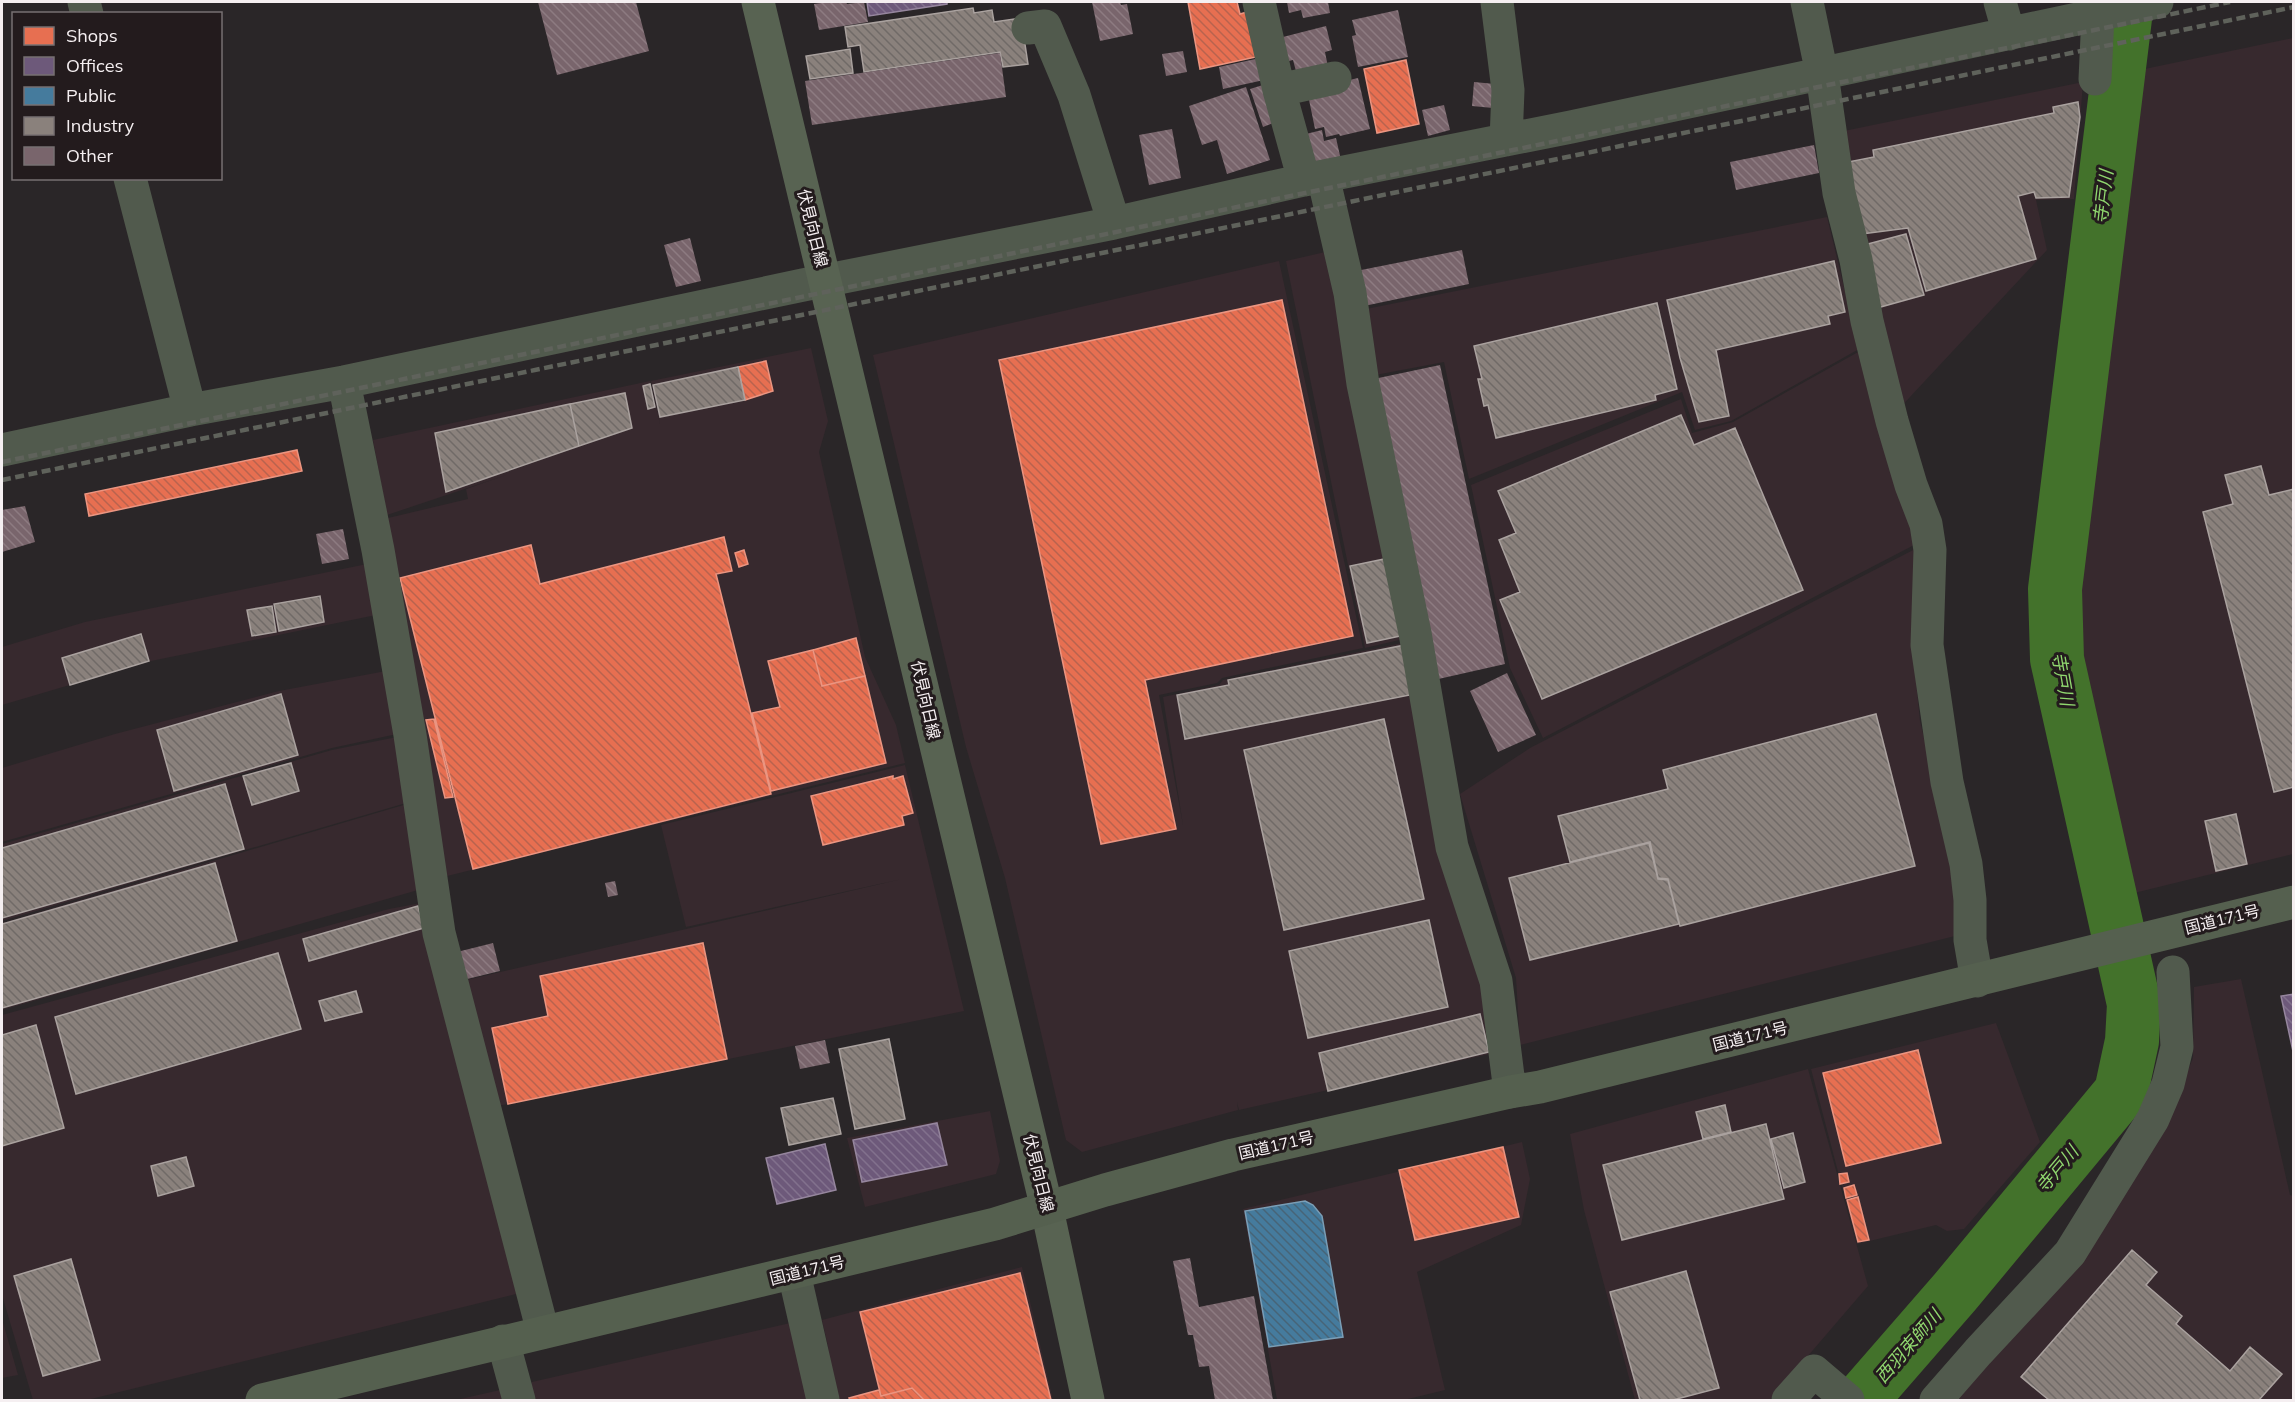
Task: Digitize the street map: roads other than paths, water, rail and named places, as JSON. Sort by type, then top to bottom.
[{"type":"highway","name":"国道171号","points":[[262,1401],[995,1224],[1105,1190],[1233,1155],[1540,1087],[2294,902]]},
{"type":"main road","name":"伏見向日線","points":[[758,2],[1047,1209],[1088,1401]]},
{"type":"street","points":[[1259,2],[1279,90],[1314,178],[1350,293],[1363,384],[1415,633],[1452,847],[1496,981],[1510,1092]]},
{"type":"street","points":[[1497,2],[1508,90],[1506,140]]},
{"type":"street","points":[[1807,2],[1822,74],[1839,193],[1856,260],[1867,321],[1892,421],[1911,485],[1926,524],[1930,550],[1926,645],[1947,782],[1966,864],[1970,900],[1970,940],[1977,981]]},
{"type":"street","points":[[2000,2],[2009,34]]},
{"type":"street","points":[[2,450],[1114,223],[1314,178],[1822,74],[2151,3]]},
{"type":"street","points":[[2095,80],[2105,13]]},
{"type":"street","points":[[1028,28],[1045,26],[1074,95],[1114,223]]},
{"type":"street","points":[[1279,90],[1335,78]]},
{"type":"street","points":[[131,180],[190,410]]},
{"type":"street","points":[[344,382],[378,550],[408,723],[439,933],[543,1332]]},
{"type":"street","points":[[1936,1401],[2070,1253],[2153,1119],[2168,1084],[2177,1047],[2173,972]]},
{"type":"street","points":[[794,1273],[824,1401]]},
{"type":"street","points":[[503,1341],[519,1401]]},
{"type":"street","points":[[1788,1401],[1814,1371],[1848,1401]]},
{"type":"waterway","name":"寺戸川","points":[[1861,1400],[1955,1292],[2121,1092],[2132,1041],[2134,1004],[2057,659],[2055,589],[2127,2]]},
{"type":"railway","points":[[2,462],[2230,2]]},
{"type":"railway","points":[[2,480],[2294,7]]},
{"type":"water label","name":"西羽束師川","points":[[1908,1346]]}]
